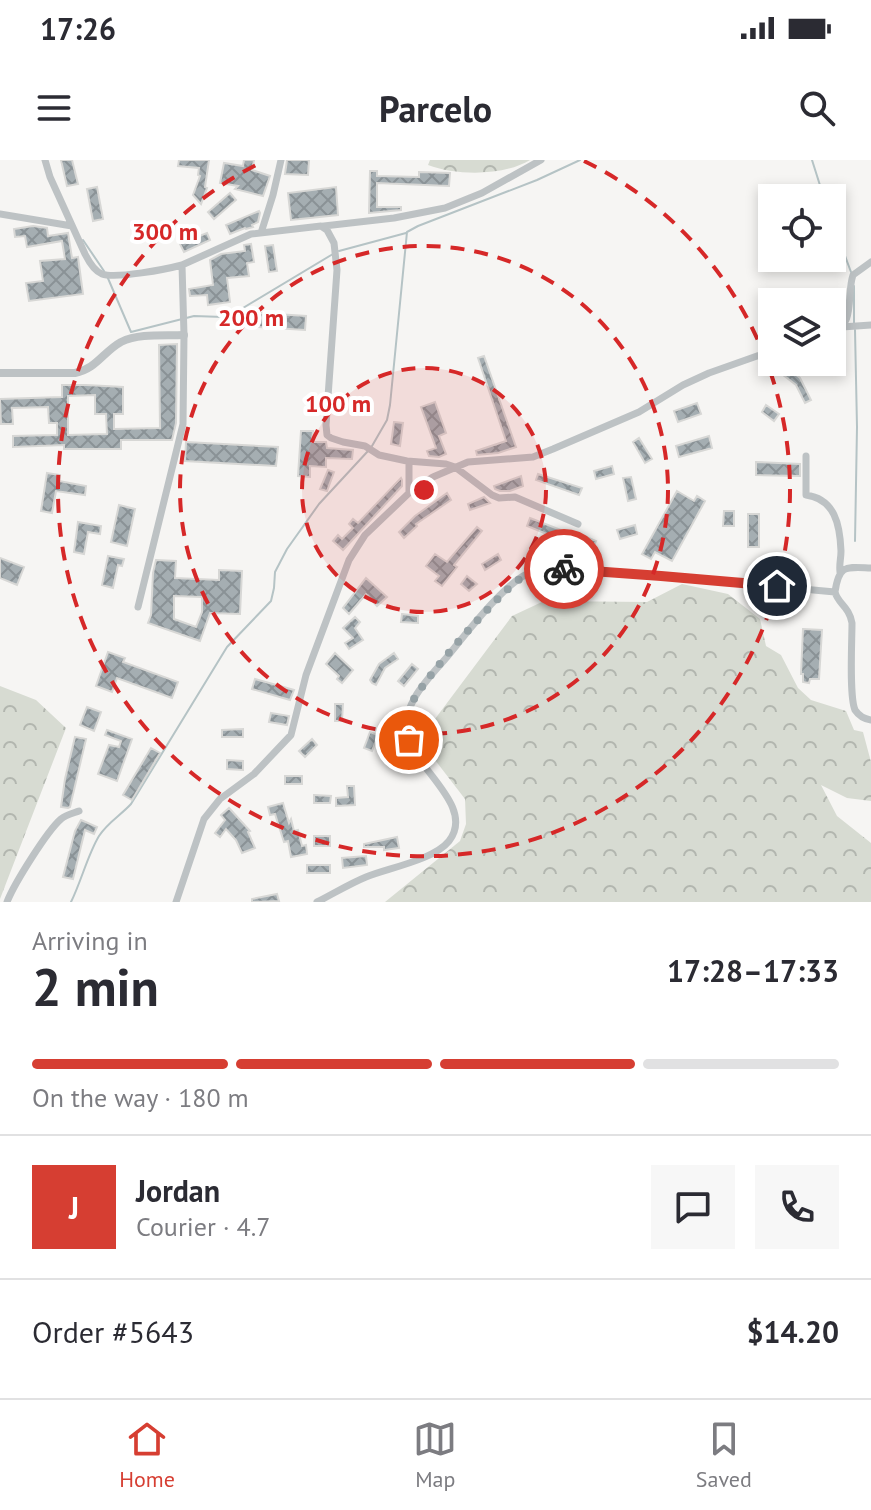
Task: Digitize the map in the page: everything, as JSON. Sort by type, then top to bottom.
[{"type":"street","points":[[45,160],[92,266],[107,275],[120,276],[182,265],[251,234],[394,218],[445,208],[482,193],[541,160]]},
{"type":"street","points":[[261,233],[281,160]]},
{"type":"street","points":[[0,214],[72,226]]},
{"type":"street","points":[[321,226],[327,230],[336,253],[337,270],[327,435],[365,446],[379,455],[455,467],[492,495],[515,497],[578,524]]},
{"type":"street","points":[[846,323],[853,275],[871,262]]},
{"type":"street","points":[[138,607],[183,424],[182,265]]},
{"type":"street","points":[[846,327],[871,325]]},
{"type":"street","points":[[0,373],[86,371],[121,343],[139,337],[184,335]]},
{"type":"street","points":[[176,902],[204,819],[220,799],[254,774],[291,735],[306,675],[349,560],[365,535],[409,493],[433,477],[468,462],[533,457],[639,412],[709,373],[758,356]]},
{"type":"street","points":[[806,456],[806,495],[824,500],[835,516],[840,572]]},
{"type":"street","points":[[409,462],[409,493]]},
{"type":"street","points":[[871,568],[840,572],[835,592],[850,613],[852,623],[856,712],[871,720]]},
{"type":"street","points":[[317,902],[365,877],[425,857],[449,841],[455,827],[454,807],[414,752],[407,734],[409,707],[424,684],[505,590],[526,574],[542,569],[570,569],[835,592]]},
{"type":"street","points":[[7,902],[62,818],[79,811]]},
{"type":"green space","points":[[430,160],[530,160],[507,169],[480,173],[440,169],[428,165]]},
{"type":"green space","points":[[682,584],[728,594],[760,619],[766,646],[781,655],[798,688],[811,700],[846,711],[854,730],[863,732],[871,762],[871,801],[847,798],[821,785],[837,816],[871,843],[871,902],[385,902],[460,841],[466,824],[465,799],[435,760],[435,719],[512,616],[544,601],[647,602]]},
{"type":"green space","points":[[0,686],[36,700],[66,728],[0,899]]},
{"type":"building","points":[[61,160],[72,160],[78,184],[67,186]]},
{"type":"building","points":[[179,160],[209,160],[207,188],[201,204],[193,195],[200,176],[199,168],[178,166]]},
{"type":"building","points":[[244,160],[254,160],[252,170],[270,176],[263,196],[220,183],[224,163],[243,166]]},
{"type":"building","points":[[287,160],[309,160],[308,175],[285,174]]},
{"type":"building","points":[[370,171],[377,171],[377,176],[419,177],[419,172],[450,173],[449,186],[377,183],[377,207],[401,207],[401,210],[369,213]]},
{"type":"building","points":[[97,187],[103,219],[93,221],[87,189]]},
{"type":"building","points":[[336,187],[338,215],[291,220],[288,193]]},
{"type":"building","points":[[230,193],[236,200],[214,219],[208,212]]},
{"type":"building","points":[[259,211],[258,222],[253,227],[230,234],[226,225]]},
{"type":"building","points":[[33,226],[47,228],[48,236],[68,233],[72,258],[78,257],[83,294],[29,301],[26,283],[43,281],[40,261],[65,259],[62,241],[27,247],[25,236],[15,237],[14,229]]},
{"type":"building","points":[[207,233],[210,240],[184,252],[179,242]]},
{"type":"building","points":[[251,244],[254,262],[247,263],[249,276],[227,278],[230,302],[208,305],[207,295],[190,296],[189,289],[213,285],[210,260],[221,254],[245,251],[244,245]]},
{"type":"building","points":[[273,245],[277,271],[269,272],[265,246]]},
{"type":"building","points":[[260,313],[306,316],[305,330],[259,327]]},
{"type":"building","points":[[177,344],[176,423],[172,440],[121,440],[121,449],[64,449],[64,445],[13,447],[13,436],[57,435],[57,423],[49,423],[48,407],[12,408],[13,424],[1,424],[0,399],[62,397],[62,385],[123,387],[123,414],[114,414],[114,429],[160,428],[159,345]],"holes":[[[95,395],[95,414],[106,414],[107,434],[68,435],[68,396]]]},
{"type":"building","points":[[484,356],[516,447],[477,455],[476,451],[506,441],[478,358]]},
{"type":"building","points":[[784,376],[800,378],[811,400],[805,403],[796,385]]},
{"type":"building","points":[[435,402],[446,433],[439,436],[446,454],[439,457],[429,456],[427,451],[436,448],[421,407]]},
{"type":"building","points":[[697,403],[701,414],[678,422],[674,411]]},
{"type":"building","points":[[766,405],[779,414],[774,421],[762,412]]},
{"type":"building","points":[[394,422],[403,423],[400,446],[391,444]]},
{"type":"building","points":[[301,431],[313,431],[312,442],[326,442],[327,448],[353,450],[352,459],[326,458],[326,467],[310,466],[310,477],[298,476]]},
{"type":"building","points":[[709,436],[712,448],[679,457],[676,446]]},
{"type":"building","points":[[639,438],[652,459],[645,463],[633,442]]},
{"type":"building","points":[[186,442],[278,447],[276,466],[185,461]]},
{"type":"building","points":[[756,462],[800,464],[800,476],[756,475]]},
{"type":"building","points":[[612,466],[614,474],[596,479],[594,471]]},
{"type":"building","points":[[328,470],[334,472],[327,491],[320,489]]},
{"type":"building","points":[[47,473],[60,475],[59,481],[86,486],[85,495],[56,491],[52,513],[41,511]]},
{"type":"building","points":[[538,474],[582,488],[579,495],[536,480]]},
{"type":"building","points":[[521,476],[523,486],[510,491],[495,489],[494,486]]},
{"type":"building","points":[[631,477],[636,499],[628,501],[623,478]]},
{"type":"building","points":[[401,478],[402,486],[343,550],[333,541],[338,535],[342,539],[353,528],[349,524],[353,519],[358,523]]},
{"type":"building","points":[[677,491],[694,501],[697,496],[705,501],[672,561],[655,552],[651,559],[642,554]]},
{"type":"building","points":[[447,493],[451,500],[416,524],[404,538],[399,532]]},
{"type":"building","points":[[484,497],[490,503],[470,510],[468,504]]},
{"type":"building","points":[[119,505],[135,509],[127,546],[111,542]]},
{"type":"building","points":[[724,511],[734,511],[734,526],[723,526]]},
{"type":"building","points":[[748,514],[759,514],[759,547],[748,547]]},
{"type":"building","points":[[530,518],[596,541],[591,552],[527,526]]},
{"type":"building","points":[[78,522],[101,526],[100,534],[88,532],[84,554],[74,552]]},
{"type":"building","points":[[635,525],[637,534],[620,539],[617,530]]},
{"type":"building","points":[[477,527],[482,531],[454,565],[457,567],[442,586],[435,581],[439,576],[426,566],[435,554],[447,562]]},
{"type":"building","points":[[498,554],[501,560],[485,570],[482,564]]},
{"type":"building","points":[[108,556],[124,559],[122,566],[118,565],[113,588],[102,585]]},
{"type":"building","points":[[0,558],[24,567],[17,585],[0,578]]},
{"type":"building","points":[[156,560],[176,561],[175,578],[219,580],[219,570],[242,571],[240,614],[210,613],[200,641],[148,623]],"holes":[[[174,596],[202,597],[202,612],[196,627],[174,619]]]},
{"type":"building","points":[[467,576],[477,584],[469,591],[461,584]]},
{"type":"building","points":[[366,578],[387,597],[377,606],[366,594],[349,614],[343,608]]},
{"type":"building","points":[[402,614],[418,616],[418,623],[401,622]]},
{"type":"building","points":[[355,617],[360,622],[355,628],[363,640],[349,649],[345,643],[353,638],[343,628]]},
{"type":"building","points":[[803,629],[822,630],[819,679],[810,679],[809,683],[803,682],[801,674]]},
{"type":"building","points":[[108,652],[125,658],[123,662],[178,682],[172,698],[117,678],[112,692],[96,686]]},
{"type":"building","points":[[335,653],[353,670],[342,683],[326,664]]},
{"type":"building","points":[[394,653],[398,659],[385,668],[376,685],[372,683],[370,680],[379,664]]},
{"type":"building","points":[[412,664],[418,669],[404,686],[398,681]]},
{"type":"building","points":[[255,679],[294,690],[290,700],[252,689]]},
{"type":"building","points":[[335,704],[343,704],[342,721],[335,721]]},
{"type":"building","points":[[87,707],[101,712],[94,731],[80,725]]},
{"type":"building","points":[[271,713],[289,716],[287,725],[269,722]]},
{"type":"building","points":[[243,729],[243,737],[222,737],[222,730]]},
{"type":"building","points":[[107,730],[132,739],[117,781],[98,774],[109,745],[119,747],[121,741],[105,735]]},
{"type":"building","points":[[370,732],[378,735],[372,751],[364,748]]},
{"type":"building","points":[[75,737],[86,739],[70,807],[61,807],[65,779]]},
{"type":"building","points":[[312,739],[317,745],[305,757],[299,751]]},
{"type":"building","points":[[398,746],[414,764],[408,769],[393,750]]},
{"type":"building","points":[[151,748],[160,753],[132,800],[123,795]]},
{"type":"building","points":[[227,760],[243,761],[243,770],[227,769]]},
{"type":"building","points":[[285,776],[302,776],[302,784],[285,784]]},
{"type":"building","points":[[347,786],[354,786],[355,805],[336,806],[336,798],[348,797]]},
{"type":"building","points":[[314,795],[331,796],[330,803],[314,803]]},
{"type":"building","points":[[283,803],[289,823],[291,819],[302,846],[306,845],[307,854],[291,857],[288,841],[284,842],[275,814],[270,815],[268,807]]},
{"type":"building","points":[[229,808],[250,831],[255,848],[242,853],[226,829],[220,837],[215,833],[225,820],[221,815]]},
{"type":"building","points":[[81,820],[97,827],[94,834],[85,830],[73,879],[63,877],[75,831]]},
{"type":"building","points":[[314,836],[330,836],[330,846],[314,846]]},
{"type":"building","points":[[397,837],[399,848],[384,850],[384,847],[364,847],[364,844]]},
{"type":"building","points":[[366,856],[367,865],[343,868],[342,858]]},
{"type":"building","points":[[307,865],[330,865],[330,873],[307,873]]},
{"type":"building","points":[[277,894],[279,901],[252,902],[252,899]]},
{"type":"waterway","points":[[372,446],[387,420],[390,405],[407,232],[580,160]]},
{"type":"waterway","points":[[812,160],[820,184]]},
{"type":"waterway","points":[[339,251],[406,233]]},
{"type":"waterway","points":[[83,240],[104,271]]},
{"type":"waterway","points":[[107,276],[131,332],[194,316],[223,317],[233,314],[333,254]]},
{"type":"waterway","points":[[846,259],[851,272]]},
{"type":"waterway","points":[[854,286],[854,323]]},
{"type":"waterway","points":[[855,330],[855,541]]},
{"type":"waterway","points":[[71,902],[99,836],[131,804],[227,647],[271,601],[275,572],[287,549],[319,504],[368,451]]},
{"type":"way so far","points":[[409,740],[406,722],[409,707],[424,684],[505,590],[526,574],[542,569],[564,569]]},
{"type":"route","points":[[564,569],[777,586]]}]
